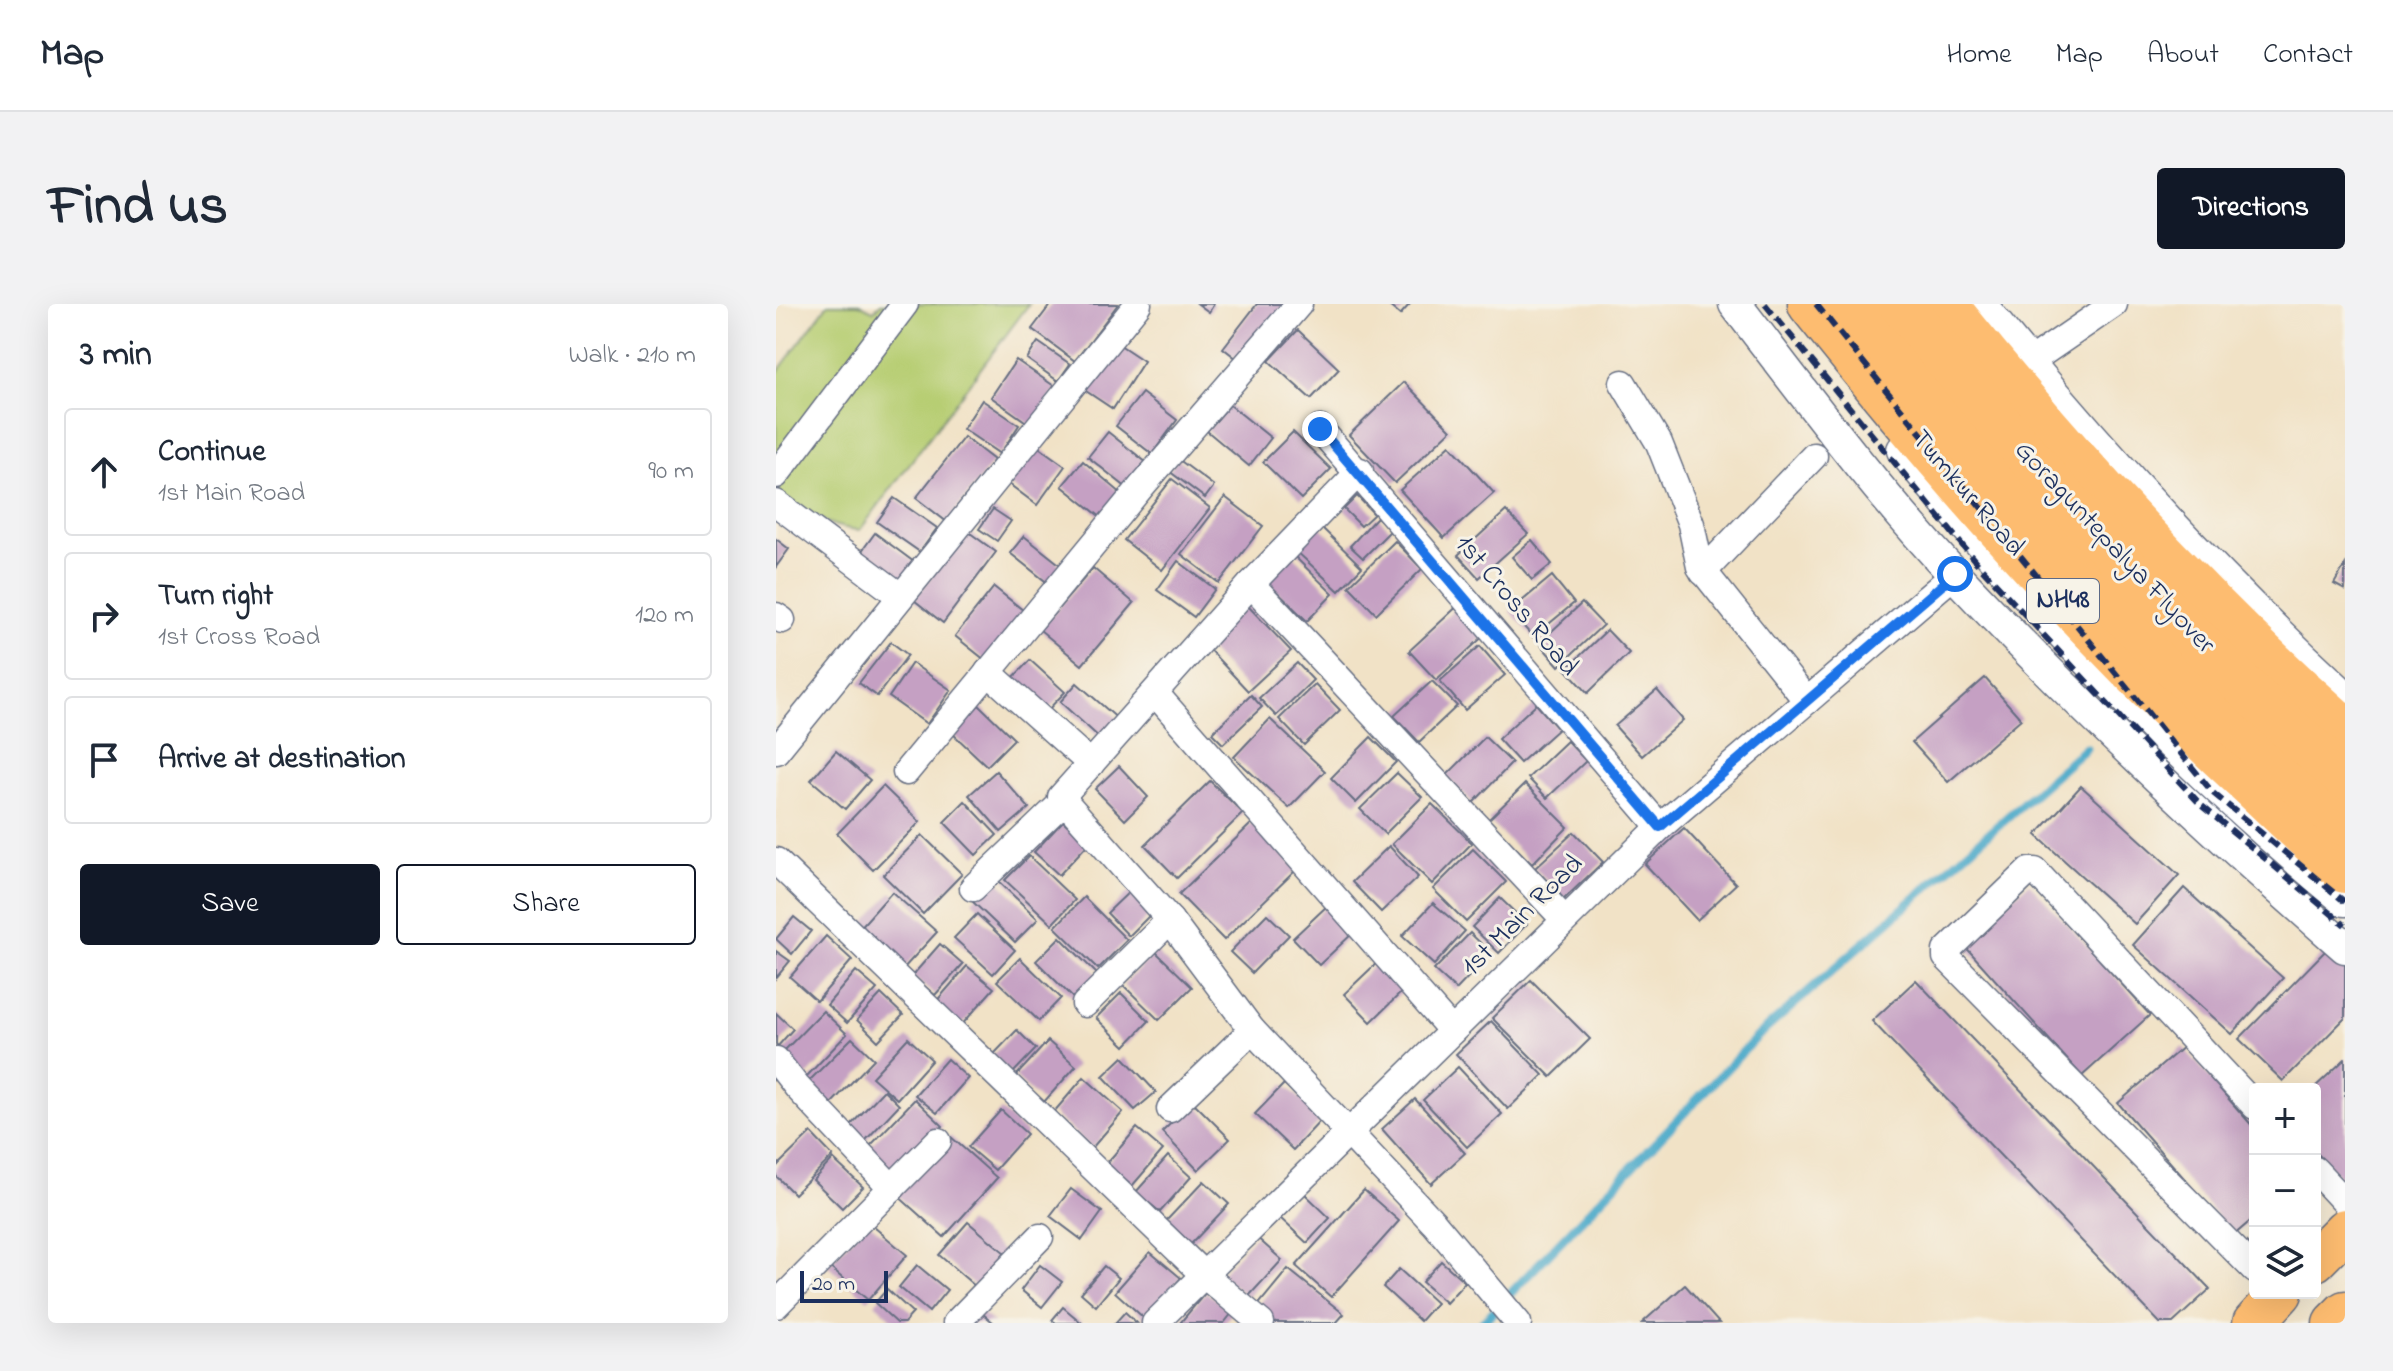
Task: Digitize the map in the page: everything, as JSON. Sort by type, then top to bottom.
[{"type":"highway","name":"Tumkur Road","points":[[1810,304],[1905,424],[2041,580],[2176,716],[2345,871]]},
{"type":"highway","name":"Goraguntepalya Flyover","points":[[1852,304],[1973,450],[2127,620],[2219,710],[2345,824]]},
{"type":"highway","name":"Goraguntepalya Flyover","points":[[1901,304],[2022,452],[2098,537],[2205,646],[2345,777]]},
{"type":"highway","points":[[1976,306],[2085,468],[2187,580],[2345,729]]},
{"type":"main road","points":[[2321,1254],[2345,1230]]},
{"type":"main road","points":[[2254,1323],[2275,1299]]},
{"type":"main road","points":[[2334,1323],[2345,1312]]},
{"type":"street","points":[[776,475],[905,304]]},
{"type":"street","points":[[776,751],[1138,304]]},
{"type":"street","points":[[906,772],[1141,487],[1299,304]]},
{"type":"street","points":[[1735,304],[1843,444],[1955,574],[2142,764],[2345,947]]},
{"type":"street","points":[[1785,304],[1983,550],[2258,828],[2345,900]]},
{"type":"street","points":[[2028,363],[2114,304]]},
{"type":"street","points":[[1976,306],[2260,619],[2345,697]]},
{"type":"street","points":[[1623,383],[1659,443],[1691,524],[1703,572],[1807,701]]},
{"type":"street","name":"1st Cross Road","points":[[1320,429],[1360,471],[1660,827]]},
{"type":"street","points":[[1703,572],[1814,456]]},
{"type":"street","points":[[1360,471],[1251,584],[1061,797],[1066,799],[1170,920],[1252,1030],[1349,1130],[1508,1319]]},
{"type":"street","points":[[776,503],[900,596]]},
{"type":"street","name":"1st Main Road","points":[[1155,1323],[1563,918],[1660,827],[1955,574]]},
{"type":"street","points":[[1251,584],[1563,918]]},
{"type":"street","points":[[988,672],[1091,764]]},
{"type":"street","points":[[1155,693],[1452,1031]]},
{"type":"street","points":[[973,888],[1066,799]]},
{"type":"street","points":[[776,861],[1203,1274],[1261,1323]]},
{"type":"street","points":[[2249,1100],[2035,871],[2029,871],[1946,951],[1946,957],[2249,1253]]},
{"type":"street","points":[[1085,1004],[1170,920]]},
{"type":"street","points":[[1170,1109],[1252,1030]]},
{"type":"street","points":[[776,1060],[797,1087],[892,1188]]},
{"type":"street","points":[[776,1305],[938,1141]]},
{"type":"street","points":[[2321,1178],[2345,1202]]},
{"type":"street","points":[[956,1323],[1040,1237]]},
{"type":"green space","points":[[828,304],[859,304],[873,311],[881,304],[1029,304],[860,530],[826,522],[776,492],[776,374]]},
{"type":"building","points":[[1051,304],[1118,304],[1075,361],[1032,329]]},
{"type":"building","points":[[1198,304],[1214,304],[1209,312]]},
{"type":"building","points":[[1257,304],[1285,304],[1241,362],[1223,348]]},
{"type":"building","points":[[1387,304],[1410,304],[1400,315]]},
{"type":"building","points":[[1298,330],[1339,369],[1311,399],[1269,361]]},
{"type":"building","points":[[1111,339],[1144,361],[1113,409],[1080,387]]},
{"type":"building","points":[[1038,342],[1070,364],[1058,381],[1027,359]]},
{"type":"building","points":[[1016,360],[1057,388],[1032,426],[991,397]]},
{"type":"building","points":[[1404,382],[1451,430],[1395,483],[1349,435]]},
{"type":"building","points":[[1142,393],[1177,420],[1152,454],[1116,426]]},
{"type":"building","points":[[982,400],[1019,425],[1000,454],[963,429]]},
{"type":"building","points":[[1230,405],[1271,438],[1249,466],[1207,431]]},
{"type":"building","points":[[1108,432],[1147,463],[1127,488],[1088,457]]},
{"type":"building","points":[[1293,432],[1331,469],[1301,499],[1263,462]]},
{"type":"building","points":[[964,437],[994,460],[947,522],[916,498]]},
{"type":"building","points":[[1033,443],[1065,466],[1037,505],[1005,481]]},
{"type":"building","points":[[1450,445],[1494,493],[1444,538],[1400,490]]},
{"type":"building","points":[[1178,459],[1214,486],[1205,498],[1169,471]]},
{"type":"building","points":[[1083,461],[1122,494],[1102,518],[1062,486]]},
{"type":"building","points":[[1172,479],[1210,508],[1162,570],[1124,540]]},
{"type":"building","points":[[1357,496],[1374,514],[1361,526],[1344,509]]},
{"type":"building","points":[[1225,497],[1263,526],[1219,583],[1181,554]]},
{"type":"building","points":[[894,498],[937,528],[920,552],[877,522]]},
{"type":"building","points":[[993,509],[1011,521],[997,541],[979,529]]},
{"type":"building","points":[[1506,511],[1528,534],[1479,578],[1458,555]]},
{"type":"building","points":[[1377,517],[1391,530],[1363,558],[1350,546]]},
{"type":"building","points":[[1318,524],[1362,567],[1339,591],[1294,549]]},
{"type":"building","points":[[966,530],[996,552],[943,623],[914,600]]},
{"type":"building","points":[[875,533],[918,565],[899,591],[856,559]]},
{"type":"building","points":[[1024,536],[1063,567],[1049,584],[1010,553]]},
{"type":"building","points":[[776,539],[789,549],[776,567]]},
{"type":"building","points":[[1532,540],[1552,564],[1532,580],[1512,557]]},
{"type":"building","points":[[1395,541],[1422,569],[1376,614],[1349,586]]},
{"type":"building","points":[[1290,552],[1333,594],[1307,621],[1264,579]]},
{"type":"building","points":[[1178,561],[1215,589],[1194,617],[1157,590]]},
{"type":"building","points":[[2345,565],[2345,590],[2334,584]]},
{"type":"building","points":[[1093,568],[1134,603],[1082,665],[1040,630]]},
{"type":"building","points":[[1552,576],[1574,603],[1533,637],[1510,611]]},
{"type":"building","points":[[994,587],[1029,615],[990,664],[955,636]]},
{"type":"building","points":[[1462,602],[1489,631],[1436,680],[1409,651]]},
{"type":"building","points":[[1582,603],[1603,625],[1559,666],[1539,643]]},
{"type":"building","points":[[1247,605],[1291,651],[1248,691],[1205,645]]},
{"type":"building","points":[[1607,630],[1629,653],[1588,693],[1566,669]]},
{"type":"building","points":[[891,642],[908,655],[877,696],[859,683]]},
{"type":"building","points":[[1480,646],[1505,675],[1465,710],[1440,681]]},
{"type":"building","points":[[1030,660],[1065,692],[1043,715],[1009,682]]},
{"type":"building","points":[[912,663],[951,690],[927,724],[889,697]]},
{"type":"building","points":[[1297,663],[1313,680],[1276,716],[1259,698]]},
{"type":"building","points":[[1985,678],[2021,719],[1948,782],[1912,742]]},
{"type":"building","points":[[1432,681],[1457,706],[1419,742],[1394,716]]},
{"type":"building","points":[[1077,683],[1119,720],[1101,739],[1060,702]]},
{"type":"building","points":[[1315,684],[1340,710],[1304,745],[1279,719]]},
{"type":"building","points":[[1657,690],[1683,720],[1642,756],[1615,726]]},
{"type":"building","points":[[1251,695],[1262,707],[1223,744],[1212,733]]},
{"type":"building","points":[[1536,704],[1558,729],[1520,763],[1498,739]]},
{"type":"building","points":[[979,705],[1014,739],[987,766],[952,733]]},
{"type":"building","points":[[1270,719],[1325,771],[1289,808],[1234,757]]},
{"type":"building","points":[[1371,737],[1396,762],[1356,803],[1331,778]]},
{"type":"building","points":[[1485,737],[1512,763],[1473,803],[1446,776]]},
{"type":"building","points":[[1567,741],[1586,761],[1547,798],[1528,778]]},
{"type":"building","points":[[836,751],[870,780],[845,809],[811,780]]},
{"type":"building","points":[[1119,766],[1148,797],[1125,820],[1095,789]]},
{"type":"building","points":[[996,771],[1029,808],[1001,832],[969,795]]},
{"type":"building","points":[[1397,773],[1422,797],[1385,834],[1360,809]]},
{"type":"building","points":[[1210,781],[1243,813],[1177,878],[1145,845]]},
{"type":"building","points":[[1525,784],[1568,827],[1532,864],[1488,820]]},
{"type":"building","points":[[883,786],[920,822],[873,870],[837,834]]},
{"type":"building","points":[[2081,786],[2179,875],[2135,924],[2036,835]]},
{"type":"building","points":[[965,801],[997,835],[976,855],[944,822]]},
{"type":"building","points":[[1432,804],[1472,843],[1432,884],[1392,844]]},
{"type":"building","points":[[1063,821],[1088,844],[1059,875],[1034,852]]},
{"type":"building","points":[[1252,823],[1297,869],[1224,940],[1179,894]]},
{"type":"building","points":[[1684,828],[1736,884],[1697,920],[1645,864]]},
{"type":"building","points":[[1574,832],[1603,862],[1564,899],[1535,868]]},
{"type":"building","points":[[922,835],[962,874],[923,914],[883,875]]},
{"type":"building","points":[[1389,846],[1418,877],[1381,912],[1352,882]]},
{"type":"building","points":[[1473,849],[1506,882],[1466,922],[1433,889]]},
{"type":"building","points":[[1029,856],[1075,900],[1052,924],[1005,880]]},
{"type":"building","points":[[995,878],[1038,919],[1015,942],[972,901]]},
{"type":"building","points":[[2029,883],[2150,1015],[2082,1076],[1962,943]]},
{"type":"building","points":[[1133,888],[1155,910],[1129,936],[1107,913]]},
{"type":"building","points":[[2184,888],[2283,978],[2232,1034],[2133,945]]},
{"type":"building","points":[[892,892],[937,932],[902,970],[858,930]]},
{"type":"building","points":[[1084,897],[1127,940],[1098,969],[1055,927]]},
{"type":"building","points":[[1500,898],[1527,924],[1499,953],[1472,927]]},
{"type":"building","points":[[1433,903],[1465,931],[1434,965],[1402,936]]},
{"type":"building","points":[[1328,905],[1354,932],[1319,965],[1293,938]]},
{"type":"building","points":[[977,914],[1015,950],[993,974],[954,938]]},
{"type":"building","points":[[1267,914],[1289,935],[1252,973],[1230,952]]},
{"type":"building","points":[[794,917],[811,931],[792,954],[776,939]]},
{"type":"building","points":[[1470,933],[1491,953],[1456,990],[1434,970]]},
{"type":"building","points":[[826,936],[852,960],[817,1001],[790,977]]},
{"type":"building","points":[[1060,937],[1099,976],[1075,1000],[1036,961]]},
{"type":"building","points":[[940,944],[963,964],[935,995],[912,976]]},
{"type":"building","points":[[2332,944],[2345,957],[2345,1018],[2283,1081],[2239,1039]]},
{"type":"building","points":[[776,951],[790,961],[776,978]]},
{"type":"building","points":[[1156,952],[1192,987],[1159,1020],[1123,985]]},
{"type":"building","points":[[1020,958],[1061,998],[1039,1021],[997,981]]},
{"type":"building","points":[[1382,958],[1409,985],[1371,1022],[1344,994]]},
{"type":"building","points":[[967,966],[994,988],[960,1027],[934,1004]]},
{"type":"building","points":[[856,971],[877,989],[847,1023],[827,1005]]},
{"type":"building","points":[[1531,980],[1590,1039],[1551,1077],[1492,1018]]},
{"type":"building","points":[[1916,980],[2210,1289],[2173,1323],[2160,1323],[1872,1021]]},
{"type":"building","points":[[1121,993],[1149,1021],[1125,1046],[1096,1018]]},
{"type":"building","points":[[881,994],[903,1015],[878,1041],[857,1020]]},
{"type":"building","points":[[823,1011],[847,1034],[806,1077],[781,1054]]},
{"type":"building","points":[[776,1013],[793,1029],[778,1046],[776,1044]]},
{"type":"building","points":[[1491,1021],[1543,1075],[1508,1109],[1456,1054]]},
{"type":"building","points":[[1017,1030],[1036,1049],[1012,1074],[993,1055]]},
{"type":"building","points":[[852,1038],[874,1059],[828,1107],[805,1085]]},
{"type":"building","points":[[908,1038],[932,1060],[897,1099],[872,1077]]},
{"type":"building","points":[[1048,1041],[1076,1066],[1043,1103],[1015,1077]]},
{"type":"building","points":[[2183,1047],[2249,1122],[2249,1222],[2234,1235],[2118,1103]]},
{"type":"building","points":[[1123,1057],[1156,1092],[1135,1110],[1103,1076]]},
{"type":"building","points":[[947,1059],[968,1078],[937,1113],[915,1095]]},
{"type":"building","points":[[2345,1059],[2345,1183],[2321,1157],[2319,1083]]},
{"type":"building","points":[[1458,1067],[1502,1114],[1467,1147],[1423,1100]]},
{"type":"building","points":[[1084,1077],[1123,1112],[1092,1148],[1053,1113]]},
{"type":"building","points":[[1284,1084],[1322,1119],[1293,1150],[1255,1114]]},
{"type":"building","points":[[884,1090],[899,1105],[864,1142],[848,1128]]},
{"type":"building","points":[[915,1099],[943,1126],[896,1174],[869,1147]]},
{"type":"building","points":[[1415,1099],[1465,1153],[1431,1184],[1382,1129]]},
{"type":"building","points":[[1193,1102],[1230,1139],[1198,1170],[1162,1132]]},
{"type":"building","points":[[1001,1110],[1027,1134],[995,1170],[968,1147]]},
{"type":"building","points":[[1137,1128],[1163,1150],[1132,1186],[1106,1164]]},
{"type":"building","points":[[811,1133],[833,1156],[794,1194],[776,1176],[776,1167]]},
{"type":"building","points":[[950,1136],[997,1178],[944,1237],[897,1195]]},
{"type":"building","points":[[1168,1156],[1191,1177],[1160,1212],[1136,1192]]},
{"type":"building","points":[[833,1159],[863,1187],[842,1208],[813,1180]]},
{"type":"building","points":[[1204,1181],[1229,1204],[1191,1244],[1166,1221]]},
{"type":"building","points":[[1071,1189],[1102,1212],[1082,1240],[1050,1216]]},
{"type":"building","points":[[1364,1190],[1399,1221],[1331,1297],[1296,1266]]},
{"type":"building","points":[[1304,1193],[1330,1218],[1307,1243],[1280,1218]]},
{"type":"building","points":[[867,1221],[907,1255],[868,1300],[828,1266]]},
{"type":"building","points":[[968,1222],[1005,1253],[976,1287],[939,1255]]},
{"type":"building","points":[[1255,1236],[1282,1260],[1248,1297],[1221,1274]]},
{"type":"building","points":[[1150,1252],[1181,1278],[1145,1319],[1115,1292]]},
{"type":"building","points":[[1441,1261],[1465,1282],[1446,1303],[1422,1282]]},
{"type":"building","points":[[917,1265],[947,1290],[929,1312],[899,1287]]},
{"type":"building","points":[[1040,1265],[1062,1282],[1042,1307],[1021,1290]]},
{"type":"building","points":[[1104,1266],[1119,1278],[1096,1306],[1081,1293]]},
{"type":"building","points":[[1288,1269],[1344,1314],[1336,1323],[1272,1323],[1255,1309]]},
{"type":"building","points":[[1399,1269],[1436,1303],[1420,1321],[1383,1287]]},
{"type":"building","points":[[1685,1285],[1719,1323],[1642,1323]]},
{"type":"building","points":[[887,1289],[913,1313],[904,1323],[897,1323],[875,1303]]},
{"type":"building","points":[[1206,1292],[1232,1313],[1224,1323],[1180,1323]]},
{"type":"building","points":[[1063,1307],[1082,1323],[1056,1323],[1052,1320]]},
{"type":"building","points":[[977,1309],[994,1323],[965,1323]]},
{"type":"building","points":[[1125,1312],[1137,1323],[1115,1323]]},
{"type":"waterway","points":[[1482,1323],[1759,1035],[2086,748]]},
{"type":"railway","points":[[1765,304],[1976,562],[2202,806],[2345,925]]},
{"type":"railway","points":[[1816,304],[2213,793],[2345,902]]},
{"type":"route","points":[[1320,429],[1360,471],[1660,827],[1955,574]]}]
